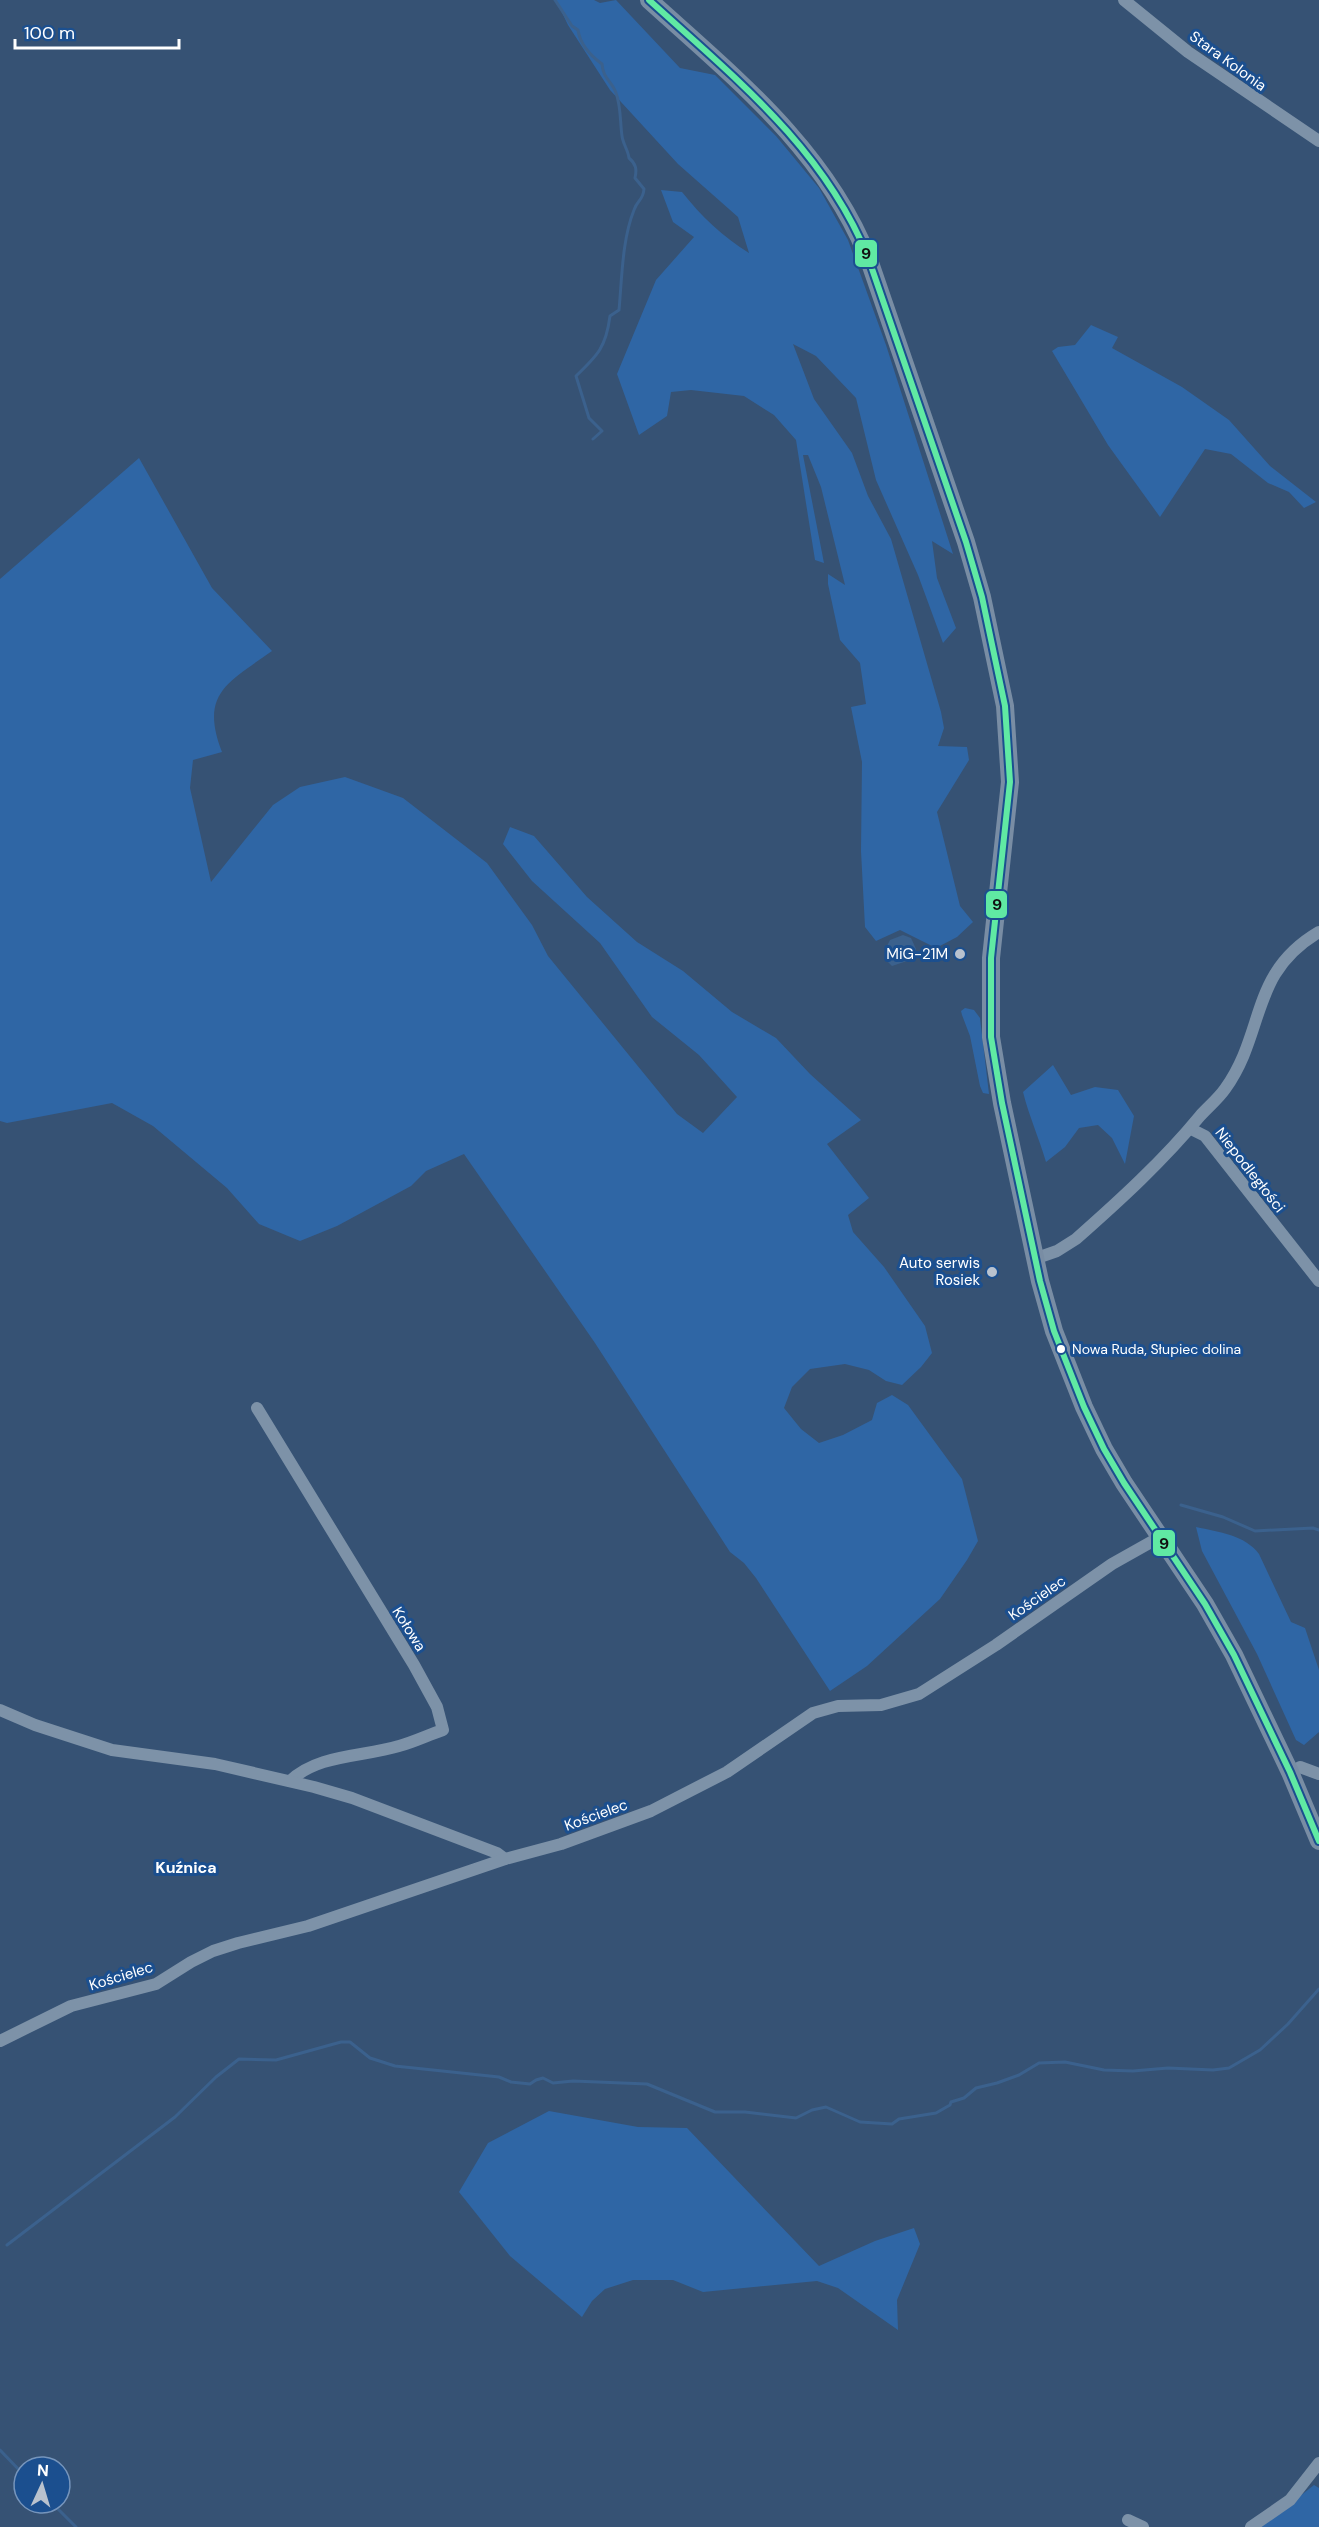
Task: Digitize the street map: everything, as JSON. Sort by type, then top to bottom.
[{"type":"main road","points":[[649,0],[760,103],[810,156],[851,217],[869,260],[966,542],[1005,706],[1010,782],[991,958],[991,1037],[1002,1103],[1049,1316],[1069,1372],[1104,1449],[1226,1638],[1290,1772],[1319,1841]]},
{"type":"street","name":"Stara Kolonia","points":[[1124,0],[1188,52],[1319,141]]},
{"type":"street","name":"Niepodległości","points":[[1319,932],[1301,943],[1284,959],[1264,993],[1238,1069],[1191,1129],[1204,1136],[1319,1281]]},
{"type":"street","points":[[1037,1258],[1057,1251],[1076,1239],[1191,1129]]},
{"type":"street","name":"Kołowa","points":[[257,1408],[414,1665],[437,1707],[443,1730],[400,1746],[315,1763],[302,1770],[290,1781]]},
{"type":"street","name":"Kościelec","points":[[0,2041],[71,2007],[156,1984],[213,1951],[308,1926],[505,1859],[606,1829],[689,1793],[727,1772],[813,1713],[838,1706],[881,1704],[919,1694],[996,1645],[1112,1564],[1160,1537]]},
{"type":"street","points":[[0,1710],[35,1725],[112,1750],[215,1764],[352,1798],[497,1853],[505,1859]]},
{"type":"street","points":[[1290,1772],[1300,1767],[1319,1774]]},
{"type":"street","points":[[1251,2527],[1290,2500],[1319,2463]]},
{"type":"street","points":[[1128,2520],[1143,2527]]},
{"type":"shaded area","points":[[556,0],[594,0],[600,3],[616,0],[680,68],[715,75],[776,136],[819,188],[848,240],[886,345],[953,554],[932,541],[937,578],[956,628],[943,643],[918,575],[876,480],[856,398],[816,356],[793,344],[814,399],[852,453],[868,496],[891,539],[941,712],[944,728],[938,746],[967,747],[969,760],[937,812],[960,906],[973,922],[957,937],[936,948],[900,930],[876,941],[865,927],[861,851],[862,762],[851,707],[866,704],[860,663],[840,640],[828,574],[845,585],[821,487],[808,455],[803,455],[824,563],[815,560],[796,440],[774,415],[744,396],[691,390],[671,392],[667,416],[639,435],[617,374],[656,280],[694,237],[673,222],[661,190],[682,192],[713,226],[749,253],[738,217],[678,164],[610,90],[568,25]]},
{"type":"shaded area","points":[[1091,325],[1118,337],[1112,348],[1182,387],[1229,420],[1270,466],[1316,502],[1304,508],[1289,492],[1268,483],[1231,454],[1205,449],[1160,517],[1108,445],[1052,351],[1058,347],[1075,345]]},
{"type":"shaded area","points":[[139,458],[212,588],[272,651],[231,681],[216,702],[214,716],[222,752],[193,760],[190,788],[211,882],[273,805],[300,787],[345,777],[403,798],[487,863],[532,925],[548,956],[677,1114],[703,1133],[737,1097],[699,1055],[652,1017],[600,943],[532,881],[503,844],[510,827],[534,836],[587,897],[637,942],[683,971],[732,1012],[776,1038],[810,1074],[861,1120],[827,1144],[869,1198],[848,1215],[853,1232],[884,1267],[925,1326],[932,1353],[902,1385],[886,1381],[869,1370],[845,1364],[810,1369],[792,1387],[784,1408],[801,1429],[819,1443],[843,1435],[872,1420],[877,1403],[892,1395],[908,1405],[962,1479],[978,1541],[940,1599],[867,1666],[830,1691],[756,1578],[744,1563],[730,1552],[595,1343],[464,1154],[426,1171],[411,1186],[337,1226],[300,1241],[259,1224],[227,1188],[153,1126],[112,1103],[7,1123],[0,1121],[0,579]]},
{"type":"shaded area","points":[[903,935],[911,938],[916,949],[913,959],[892,966],[886,960],[886,948],[890,940]]},
{"type":"shaded area","points":[[965,1008],[974,1010],[980,1018],[989,1094],[983,1093],[980,1086],[970,1036],[961,1011]]},
{"type":"shaded area","points":[[1053,1065],[1071,1095],[1095,1087],[1118,1090],[1134,1116],[1125,1164],[1112,1138],[1098,1125],[1079,1128],[1065,1147],[1046,1162],[1023,1092]]},
{"type":"shaded area","points":[[1196,1527],[1231,1535],[1253,1548],[1259,1554],[1291,1622],[1305,1628],[1319,1670],[1319,1732],[1304,1745],[1296,1740],[1257,1654],[1202,1551]]},
{"type":"shaded area","points":[[549,2111],[638,2127],[687,2128],[819,2266],[875,2241],[914,2228],[920,2244],[897,2300],[898,2330],[838,2288],[817,2281],[703,2292],[673,2280],[633,2280],[605,2289],[592,2301],[582,2317],[510,2256],[459,2192],[488,2143]]},
{"type":"shaded area","points":[[1314,2485],[1319,2488],[1319,2527],[1261,2527]]},
{"type":"waterway","points":[[555,0],[572,26],[578,30],[587,49],[602,64],[604,73],[614,89],[619,103],[623,139],[629,158],[635,167],[635,178],[644,189],[634,210],[627,234],[619,310],[610,316],[606,336],[600,350],[576,376],[589,418],[602,431],[593,439]]},
{"type":"waterway","points":[[1181,1505],[1223,1517],[1255,1531],[1313,1528],[1319,1530]]},
{"type":"waterway","points":[[7,2245],[175,2117],[216,2077],[239,2059],[276,2060],[341,2042],[350,2042],[370,2058],[395,2066],[499,2077],[511,2082],[530,2084],[543,2078],[553,2083],[573,2081],[647,2084],[715,2112],[745,2112],[796,2118],[812,2110],[826,2107],[860,2122],[892,2124],[899,2119],[936,2113],[950,2105],[951,2102],[964,2098],[976,2088],[1019,2075],[1039,2063],[1065,2062],[1104,2070],[1133,2071],[1168,2068],[1213,2070],[1229,2068],[1260,2050],[1288,2024],[1319,1989]]},
{"type":"waterway","points":[[0,2450],[12,2462]]},
{"type":"waterway","points":[[64,2515],[76,2527]]},
{"type":"transit line","name":"9","points":[[649,0],[745,87],[803,150],[851,220],[869,260],[966,542],[982,597],[1005,706],[1010,782],[991,958],[991,1037],[1002,1103],[1040,1281],[1054,1331],[1084,1407],[1104,1449],[1124,1483],[1205,1604],[1234,1655],[1290,1772],[1319,1841]]},
{"type":"place","name":"MiG-21M","points":[[960,954]]},
{"type":"place","name":"Auto serwis Rosiek","points":[[992,1272]]},
{"type":"place","name":"Nowa Ruda, Słupiec dolina","points":[[1061,1349]]},
{"type":"district","name":"Kuźnica","points":[[186,1867]]}]
